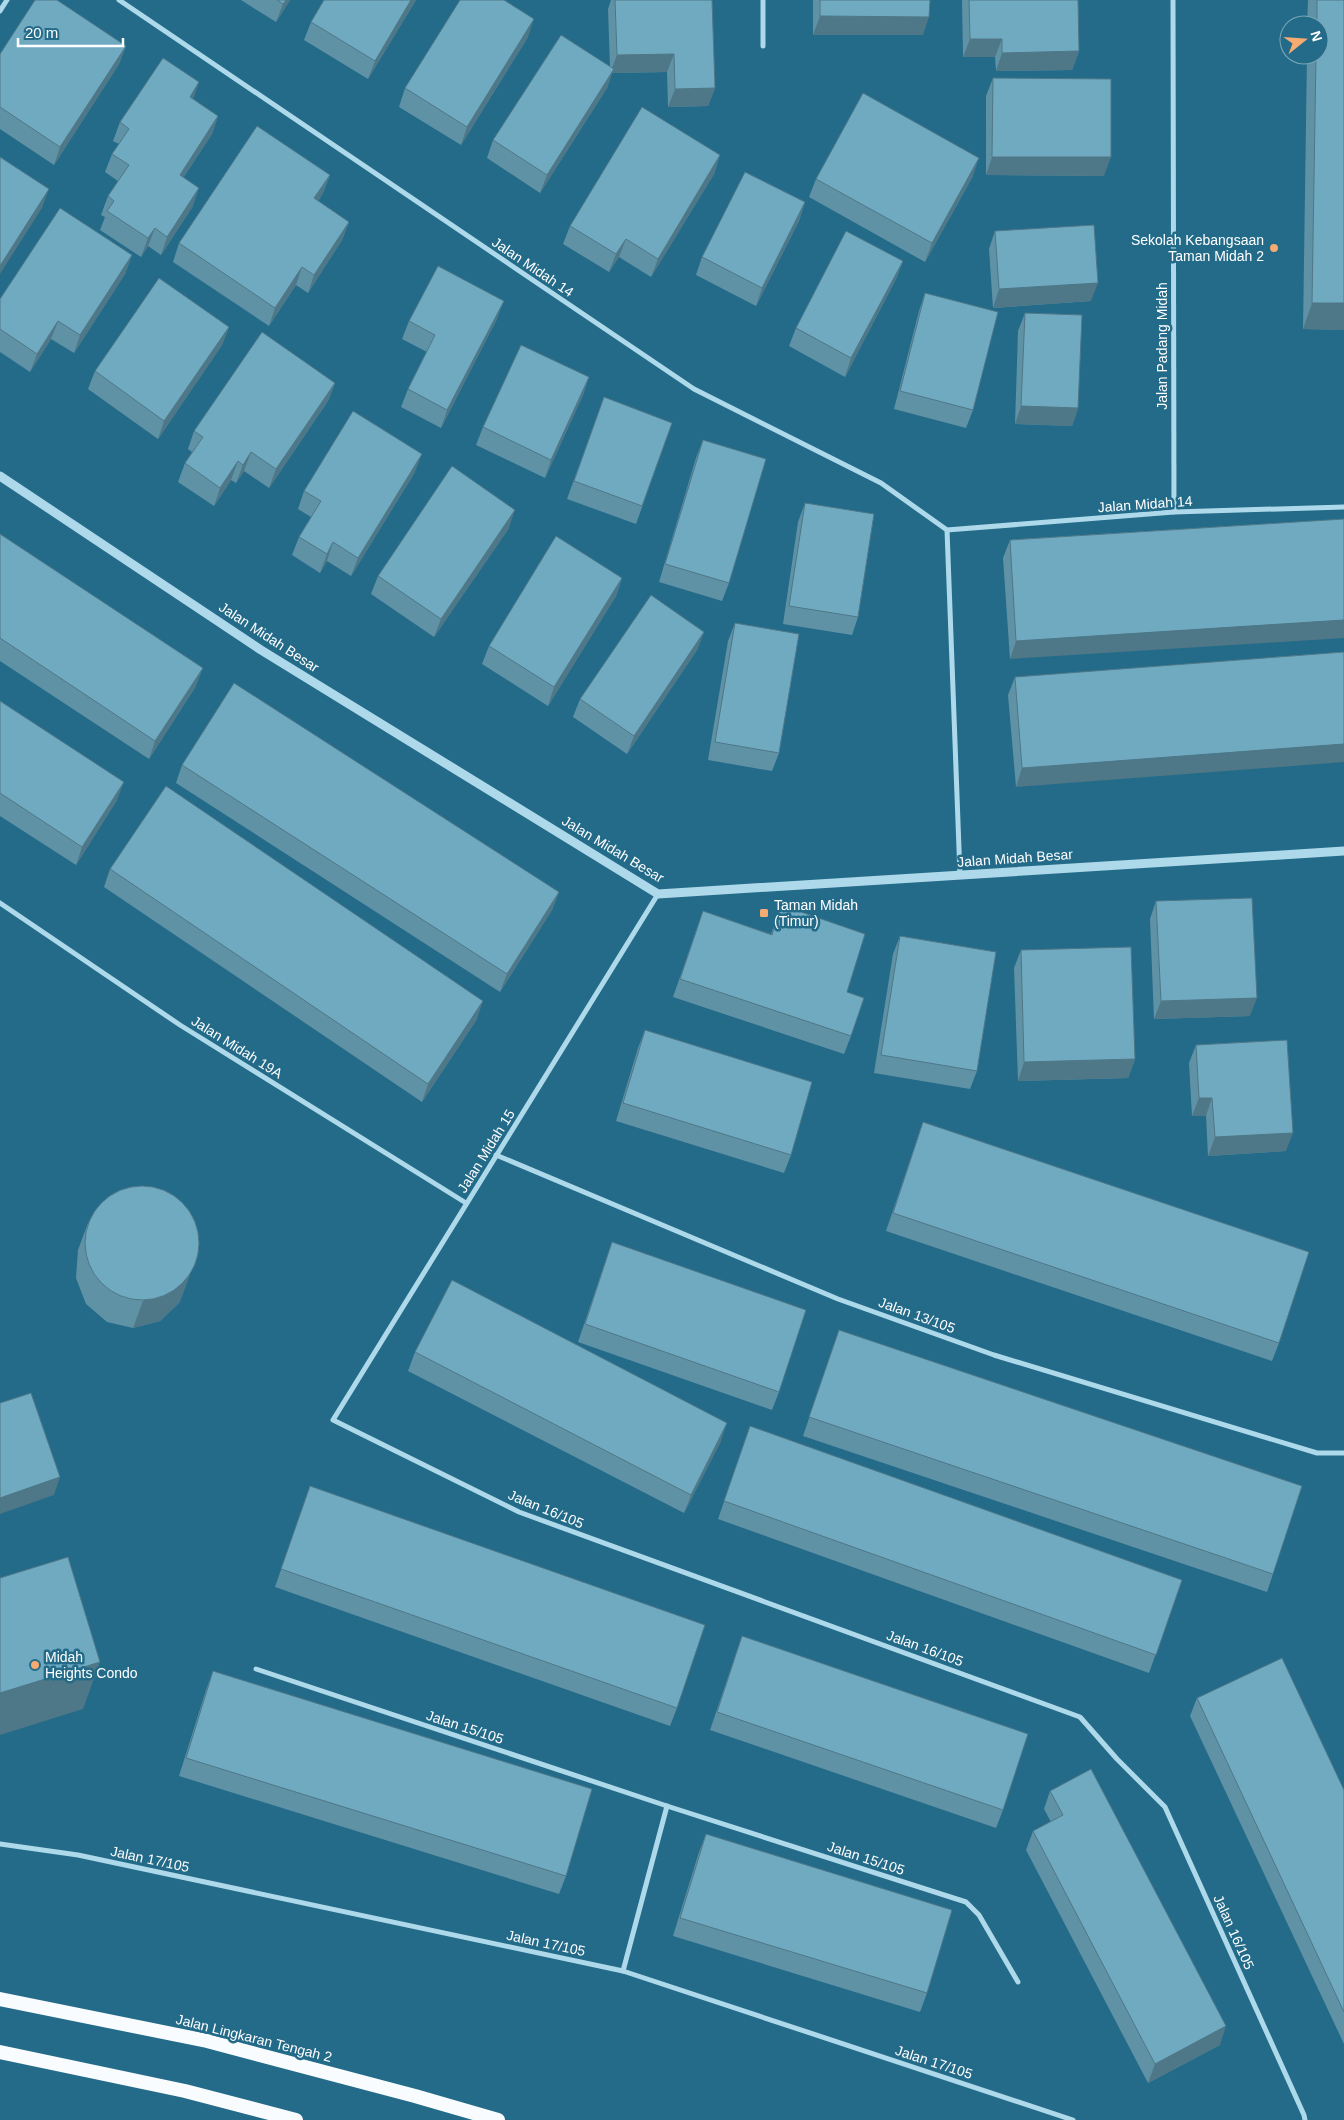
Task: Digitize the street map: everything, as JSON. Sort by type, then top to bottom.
[{"type":"highway","name":"Jalan Lingkaran Tengah 2","points":[[0,1999],[207,2041],[498,2120]]},
{"type":"highway","points":[[0,2052],[185,2091],[296,2120]]},
{"type":"street","points":[[0,11],[7,0]]},
{"type":"street","name":"Jalan Midah 14","points":[[119,0],[694,389],[881,483],[947,530],[1174,512],[1344,507]]},
{"type":"street","points":[[763,0],[763,46]]},
{"type":"street","name":"Jalan Padang Midah","points":[[1173,0],[1174,512]]},
{"type":"street","name":"Jalan Midah Besar","points":[[0,476],[261,650],[658,894],[1344,850]]},
{"type":"street","points":[[947,530],[960,875]]},
{"type":"street","name":"Jalan Midah 15","points":[[333,1420],[658,894]]},
{"type":"street","name":"Jalan Midah 19A","points":[[0,903],[180,1025],[466,1203]]},
{"type":"street","name":"Jalan 13/105","points":[[496,1156],[838,1299],[994,1355],[1317,1453],[1344,1453]]},
{"type":"street","name":"Jalan 16/105","points":[[333,1420],[519,1512],[1080,1716],[1117,1759],[1165,1807],[1304,2114],[1305,2120]]},
{"type":"street","name":"Jalan 15/105","points":[[256,1669],[667,1806],[966,1902],[979,1915],[1018,1982]]},
{"type":"street","points":[[623,1971],[667,1806]]},
{"type":"street","name":"Jalan 17/105","points":[[0,1844],[78,1855],[623,1971],[1073,2120]]},
{"type":"building","points":[[35,0],[57,0],[126,46],[60,147],[0,107],[0,54]]},
{"type":"building","points":[[277,0],[286,0],[283,4]]},
{"type":"building","points":[[324,0],[411,0],[375,61],[311,22]]},
{"type":"building","points":[[460,0],[504,0],[534,19],[467,127],[405,88]]},
{"type":"building","points":[[615,0],[712,0],[715,88],[675,89],[674,54],[617,55]]},
{"type":"building","points":[[820,0],[930,0],[929,17],[820,16]]},
{"type":"building","points":[[969,0],[1078,0],[1079,51],[1002,53],[1002,39],[970,39]]},
{"type":"building","points":[[1317,0],[1344,0],[1344,303],[1312,303],[1316,65],[1329,65],[1329,15],[1317,15]]},
{"type":"building","points":[[561,35],[614,69],[547,175],[493,140]]},
{"type":"building","points":[[163,58],[199,82],[190,97],[218,116],[180,175],[199,188],[167,237],[155,228],[148,238],[107,211],[114,201],[108,196],[129,165],[112,154],[129,129],[120,122]]},
{"type":"building","points":[[993,78],[1111,79],[1111,157],[992,157]]},
{"type":"building","points":[[863,93],[979,158],[932,243],[816,179]]},
{"type":"building","points":[[642,107],[720,155],[658,259],[626,239],[616,254],[570,226]]},
{"type":"building","points":[[257,126],[330,175],[314,198],[349,222],[314,275],[302,267],[275,308],[179,243]]},
{"type":"building","points":[[0,157],[49,189],[0,266]]},
{"type":"building","points":[[745,172],[805,202],[762,288],[702,257]]},
{"type":"building","points":[[60,208],[132,255],[80,335],[58,321],[37,354],[0,329],[0,299]]},
{"type":"building","points":[[1094,225],[1098,283],[999,289],[995,231]]},
{"type":"building","points":[[846,231],[903,261],[851,358],[796,328]]},
{"type":"building","points":[[438,266],[504,301],[447,410],[408,389],[435,335],[409,321]]},
{"type":"building","points":[[159,278],[229,327],[164,421],[95,371]]},
{"type":"building","points":[[925,293],[998,312],[973,410],[900,391]]},
{"type":"building","points":[[1025,313],[1082,315],[1078,408],[1021,406]]},
{"type":"building","points":[[262,332],[335,383],[276,469],[251,452],[243,465],[238,461],[220,488],[185,463],[203,437],[194,431]]},
{"type":"building","points":[[521,345],[589,377],[551,460],[483,427]]},
{"type":"building","points":[[604,397],[672,423],[642,506],[574,481]]},
{"type":"building","points":[[353,411],[422,454],[358,558],[333,542],[327,554],[299,537],[321,501],[304,491]]},
{"type":"building","points":[[703,440],[766,459],[729,583],[665,564]]},
{"type":"building","points":[[452,466],[515,510],[441,619],[378,576]]},
{"type":"building","points":[[805,503],[874,514],[858,617],[789,606]]},
{"type":"building","points":[[1344,519],[1344,620],[1016,641],[1010,540]]},
{"type":"building","points":[[0,534],[203,668],[155,741],[0,638]]},
{"type":"building","points":[[556,536],[622,578],[554,687],[489,646]]},
{"type":"building","points":[[651,595],[704,632],[634,736],[580,699]]},
{"type":"building","points":[[735,623],[799,634],[779,753],[715,742]]},
{"type":"building","points":[[1344,652],[1344,744],[1022,768],[1015,677]]},
{"type":"building","points":[[234,683],[559,892],[507,974],[182,765]]},
{"type":"building","points":[[0,701],[124,782],[82,847],[0,793]]},
{"type":"building","points":[[166,786],[483,1001],[428,1084],[110,869]]},
{"type":"building","points":[[1252,898],[1257,998],[1161,1001],[1156,901]]},
{"type":"building","points":[[781,905],[865,934],[847,992],[864,998],[851,1036],[680,979],[703,911],[772,935]]},
{"type":"building","points":[[900,936],[996,952],[977,1071],[881,1055]]},
{"type":"building","points":[[1131,947],[1135,1059],[1024,1062],[1021,950]]},
{"type":"building","points":[[645,1030],[812,1082],[791,1155],[623,1103]]},
{"type":"building","points":[[1287,1040],[1293,1133],[1215,1137],[1212,1098],[1199,1098],[1196,1045]]},
{"type":"building","points":[[923,1122],[1309,1252],[1279,1343],[893,1213]]},
{"type":"building","points":[[142,1186],[164,1191],[182,1203],[194,1221],[199,1243],[194,1265],[182,1283],[164,1295],[142,1300],[120,1295],[102,1283],[90,1265],[85,1243],[90,1221],[102,1203],[120,1191]]},
{"type":"building","points":[[612,1242],[806,1310],[779,1392],[585,1324]]},
{"type":"building","points":[[452,1280],[727,1423],[691,1495],[415,1352]]},
{"type":"building","points":[[839,1330],[1302,1486],[1273,1574],[809,1417]]},
{"type":"building","points":[[31,1393],[60,1477],[0,1498],[0,1403]]},
{"type":"building","points":[[750,1426],[1182,1580],[1156,1655],[724,1501]]},
{"type":"building","points":[[310,1486],[705,1625],[677,1708],[281,1569]]},
{"type":"building","points":[[68,1557],[100,1662],[0,1693],[0,1578]]},
{"type":"building","points":[[742,1636],[1028,1734],[1003,1810],[717,1712]]},
{"type":"building","points":[[1282,1658],[1344,1790],[1344,2012],[1197,1698]]},
{"type":"building","points":[[213,1671],[592,1789],[566,1876],[186,1758]]},
{"type":"building","points":[[1091,1769],[1226,2026],[1155,2064],[1033,1831],[1063,1815],[1050,1791]]},
{"type":"building","points":[[706,1834],[952,1910],[927,1993],[680,1918]]},
{"type":"place","name":"Sekolah Kebangsaan Taman Midah 2","points":[[1274,248]]},
{"type":"place","name":"Taman Midah (Timur)","points":[[764,913]]},
{"type":"place","name":"Midah Heights Condo","points":[[35,1665]]}]
